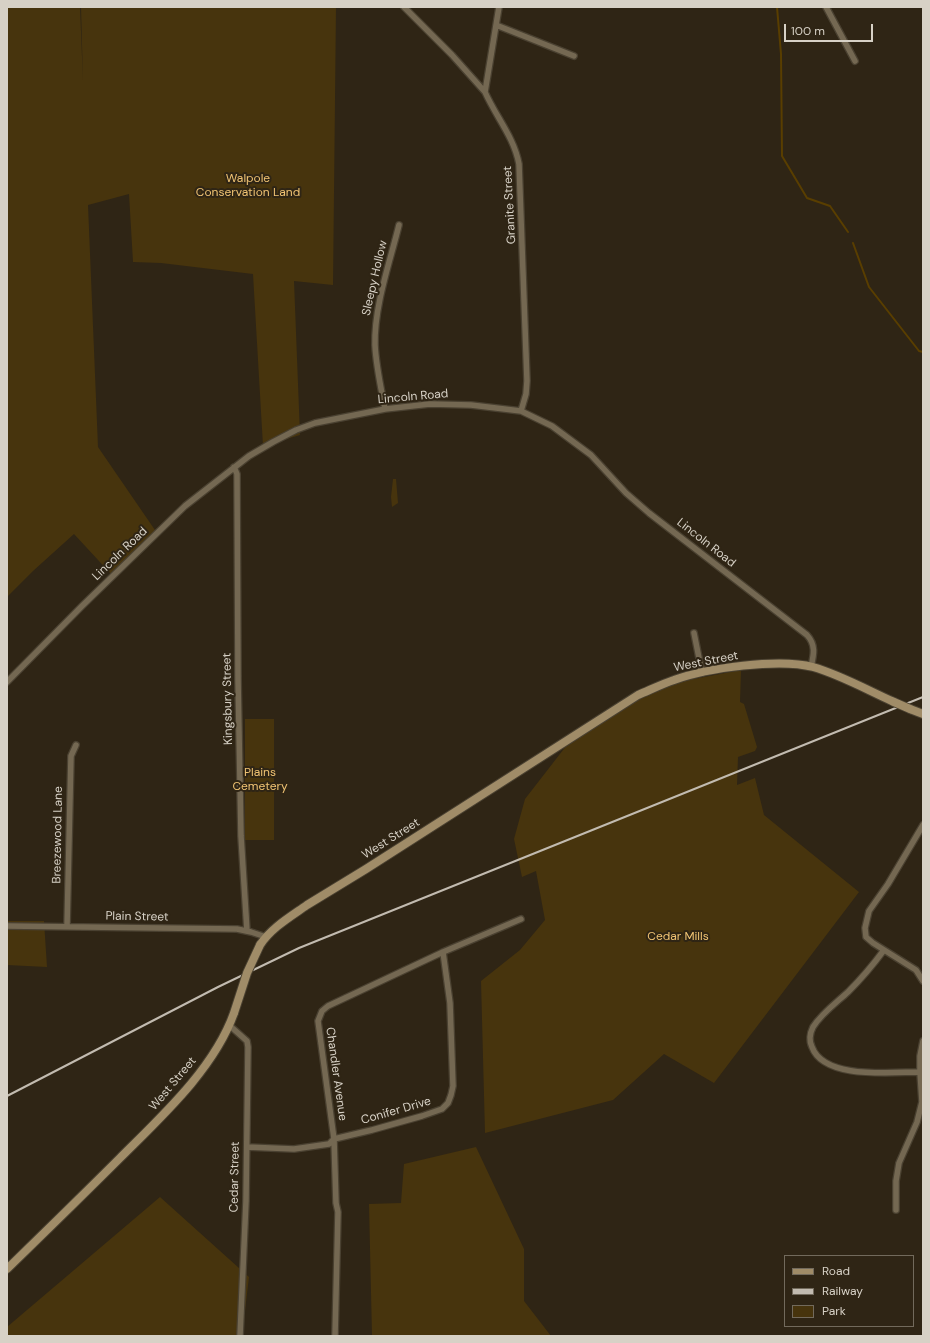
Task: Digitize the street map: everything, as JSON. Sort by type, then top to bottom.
[{"type":"main road","name":"West Street","points":[[7,1269],[166,1112],[210,1058],[229,1025],[247,972],[266,937],[285,920],[638,695],[673,680],[702,673],[742,666],[778,663],[811,667],[845,679],[923,714]]},
{"type":"street","name":"Granite Street","points":[[404,7],[452,55],[485,92],[490,104],[513,143],[519,164],[527,381],[526,394],[521,411]]},
{"type":"street","points":[[485,92],[499,7]]},
{"type":"street","points":[[826,7],[855,61]]},
{"type":"street","points":[[496,25],[574,56]]},
{"type":"street","name":"Sleepy Hollow","points":[[385,409],[376,355],[376,328],[379,307],[400,225]]},
{"type":"street","name":"Lincoln Road","points":[[7,682],[184,506],[234,467],[272,442],[296,430],[333,418],[385,409],[430,404],[447,404],[521,411],[552,426],[591,455],[626,493],[648,513],[804,632],[811,640],[814,648],[811,667]]},
{"type":"street","name":"Kingsbury Street","points":[[234,467],[237,474],[241,836],[247,930]]},
{"type":"street","points":[[694,633],[702,673]]},
{"type":"street","name":"Breezewood Lane","points":[[67,927],[71,756],[76,745]]},
{"type":"street","points":[[923,825],[888,884],[869,911],[865,928],[866,937],[916,970],[923,981]]},
{"type":"street","name":"Chandler Avenue","points":[[335,1336],[338,1212],[336,1202],[334,1139],[318,1022],[322,1010],[443,952],[521,919]]},
{"type":"street","name":"Plain Street","points":[[7,926],[237,928],[266,937]]},
{"type":"street","points":[[884,950],[849,991],[821,1017],[813,1027],[810,1034],[810,1043],[814,1052],[823,1061],[841,1069],[859,1073],[920,1072]]},
{"type":"street","name":"Conifer Drive","points":[[247,1147],[294,1149],[320,1146],[329,1144],[334,1139],[372,1130],[442,1109],[448,1103],[453,1086],[450,1003],[443,952]]},
{"type":"street","name":"Cedar Street","points":[[229,1025],[247,1041],[246,1201],[240,1336]]},
{"type":"street","points":[[896,1210],[896,1181],[899,1162],[917,1122],[922,1102],[920,1056],[923,1041]]},
{"type":"green space","name":"Walpole Conservation Land","points":[[7,7],[80,7],[83,82],[81,7],[336,7],[333,285],[294,281],[300,435],[263,446],[253,274],[161,263],[133,262],[129,194],[88,205],[98,447],[157,533],[111,574],[74,534],[7,597]]},
{"type":"green space","points":[[393,479],[396,479],[398,503],[392,507],[391,497]]},
{"type":"green space","name":"Cedar Mills","points":[[741,670],[740,702],[744,704],[757,747],[755,751],[738,757],[737,785],[755,778],[764,815],[859,892],[714,1083],[664,1054],[613,1100],[485,1133],[481,981],[520,950],[545,920],[536,871],[522,877],[514,839],[525,799],[577,732],[640,693],[678,682]]},
{"type":"green space","name":"Plains Cemetery","points":[[245,719],[274,719],[274,840],[245,840]]},
{"type":"green space","points":[[7,921],[44,921],[47,967],[7,965]]},
{"type":"green space","points":[[476,1147],[524,1249],[524,1301],[551,1336],[372,1336],[369,1204],[401,1203],[404,1164]]},
{"type":"green space","points":[[160,1197],[249,1277],[242,1336],[7,1336],[7,1327]]},
{"type":"waterway","points":[[777,7],[781,54],[782,156],[807,198],[830,206],[848,232]]},
{"type":"waterway","points":[[853,243],[869,287],[919,351],[923,352]]},
{"type":"railway","points":[[7,1096],[218,987],[299,948],[923,697]]}]
